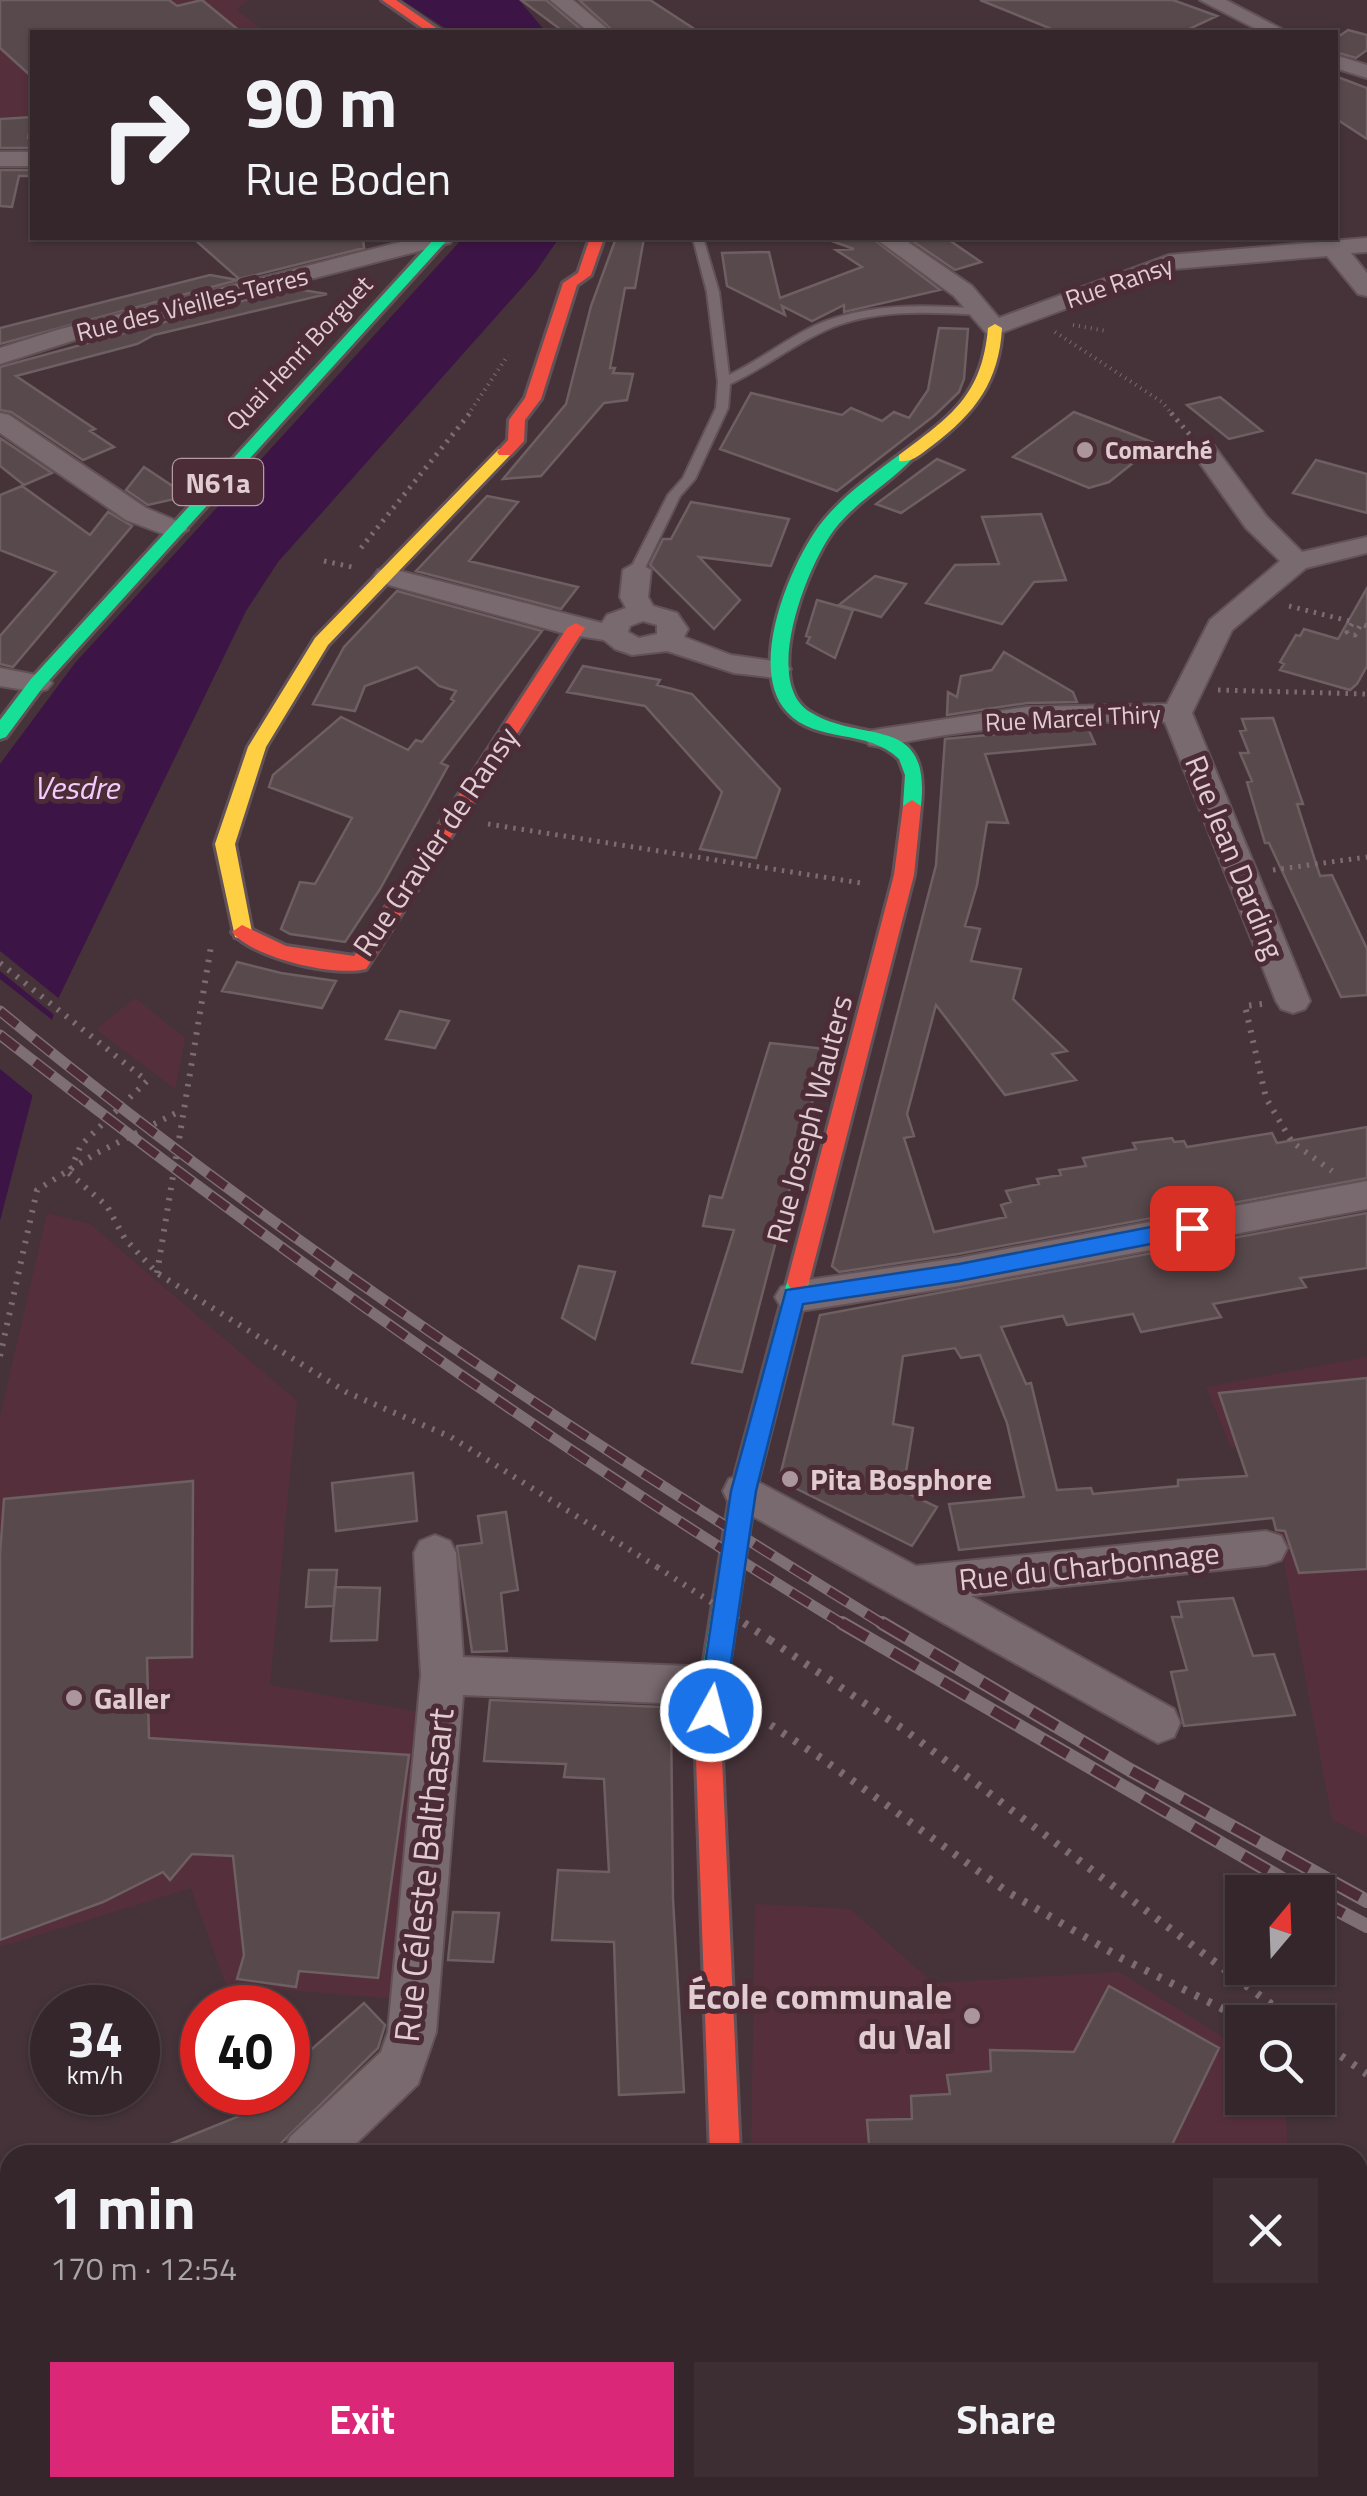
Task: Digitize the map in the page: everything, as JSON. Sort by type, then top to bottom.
[{"type":"street","points":[[388,0],[433,30]]},
{"type":"street","points":[[563,0],[599,30]]},
{"type":"street","points":[[1210,0],[1273,30]]},
{"type":"street","points":[[1338,62],[1367,72]]},
{"type":"street","points":[[0,159],[30,159]]},
{"type":"street","name":"Rue des Vieilles-Terres","points":[[0,356],[435,240]]},
{"type":"street","name":"Quai Henri Borguet","points":[[0,733],[37,683],[440,240]]},
{"type":"street","name":"Rue Gravier de Ransy","points":[[576,628],[359,964],[282,954],[254,942],[239,929],[225,844],[258,748],[321,642],[516,441],[517,420],[532,399],[570,283],[584,275],[597,240]]},
{"type":"street","points":[[880,738],[808,720],[789,706],[776,669],[788,612],[824,531],[846,508],[966,412],[982,394],[996,357],[990,320],[963,290],[890,240]]},
{"type":"street","name":"Rue Ransy","points":[[990,320],[1029,314],[1169,262],[1367,245]]},
{"type":"street","points":[[1333,248],[1367,289]]},
{"type":"street","points":[[0,421],[136,514],[174,530]]},
{"type":"street","points":[[1205,452],[1256,522],[1296,562]]},
{"type":"street","name":"Rue Marcel Thiry","points":[[880,738],[920,728],[1110,711],[1182,699],[1220,626],[1296,562],[1367,546]]},
{"type":"street","points":[[637,570],[634,597],[642,612]]},
{"type":"street","points":[[388,576],[576,628],[613,633],[623,643],[641,648],[668,640],[724,664],[776,669]]},
{"type":"street","points":[[613,633],[624,617],[642,612],[660,615],[672,624],[668,640]]},
{"type":"street","points":[[0,677],[37,683]]},
{"type":"street","name":"Rue Jean Darding","points":[[1182,699],[1242,873],[1293,1001]]},
{"type":"street","name":"Rue Joseph Wauters","points":[[725,2145],[712,1699],[744,1491],[906,861],[915,774],[912,760],[900,747],[880,738]]},
{"type":"street","points":[[794,1297],[959,1272],[1357,1196]]},
{"type":"street","name":"Rue du Charbonnage","points":[[744,1491],[1158,1723]]},
{"type":"street","name":"Rue du Charbonnage","points":[[912,1584],[1266,1548]]},
{"type":"street","name":"Rue Céleste Balthasart","points":[[319,2145],[401,2067],[412,2032],[443,1675],[435,1554]]},
{"type":"street","name":"Rue Céleste Balthasart","points":[[443,1675],[712,1699]]},
{"type":"lane","points":[[637,570],[674,495],[690,479],[722,408],[724,382],[713,292],[699,240]]},
{"type":"lane","points":[[724,382],[755,369],[834,322],[941,309],[990,320]]},
{"type":"path","points":[[1029,314],[1162,402],[1179,422]]},
{"type":"path","points":[[1260,595],[1353,622],[1347,632],[1355,634],[1361,624],[1367,626]]},
{"type":"path","points":[[1182,699],[1211,690],[1367,694]]},
{"type":"path","points":[[453,818],[900,889]]},
{"type":"path","points":[[1242,873],[1367,856]]},
{"type":"path","points":[[157,1273],[181,1110],[212,942]]},
{"type":"path","points":[[0,963],[147,1081],[81,1145],[69,1173]]},
{"type":"path","points":[[1293,1001],[1244,1006],[1266,1098],[1292,1142],[1330,1169],[1357,1196]]},
{"type":"path","points":[[0,1356],[38,1190],[96,1154],[181,1110]]},
{"type":"path","points":[[69,1173],[107,1206],[125,1239],[157,1273],[346,1392],[451,1436],[770,1640],[906,1731],[1273,2005]]},
{"type":"path","points":[[712,1699],[769,1724],[1006,1891],[1122,1959],[1225,2010]]},
{"type":"path","points":[[1335,2055],[1367,2074]]},
{"type":"shaded area","points":[[0,0],[248,0],[236,9],[262,30],[30,30],[30,116],[0,117]]},
{"type":"shaded area","points":[[135,998],[185,1038],[175,1089],[96,1029]]},
{"type":"shaded area","points":[[47,1213],[90,1224],[297,1401],[270,1685],[418,1712],[397,1999],[310,1992],[310,1985],[226,1985],[191,1888],[0,1947],[0,1417]]},
{"type":"shaded area","points":[[1367,1357],[1367,1837],[1332,1820],[1280,1541],[1247,1447],[1231,1448],[1206,1387]]},
{"type":"shaded area","name":"École communale du Val","points":[[755,1904],[850,1909],[933,1983],[1119,1972],[1225,2038],[1225,2115],[1286,2115],[1287,2145],[751,2145]]},
{"type":"water","points":[[402,0],[519,0],[544,30],[448,30]]},
{"type":"water","name":"Vesdre","points":[[461,240],[558,240],[535,273],[278,562],[246,611],[57,1001],[0,1221],[0,764],[75,663]]},
{"type":"pier","points":[[0,951],[62,1001],[58,1018],[0,971]]},
{"type":"pier","points":[[0,979],[56,1023],[37,1099],[0,1069]]},
{"type":"building","points":[[0,0],[169,0],[177,6],[202,0],[239,30],[30,30],[30,75],[0,48]]},
{"type":"building","points":[[521,0],[546,0],[582,30],[561,30]]},
{"type":"building","points":[[579,0],[650,0],[696,30],[612,30]]},
{"type":"building","points":[[980,0],[1173,0],[1217,16],[1187,30],[1054,30]]},
{"type":"building","points":[[1348,30],[1367,35],[1367,50],[1356,58],[1338,53],[1338,37]]},
{"type":"building","points":[[1338,77],[1367,88],[1367,139],[1338,120]]},
{"type":"building","points":[[30,117],[30,148],[0,148],[0,119]]},
{"type":"building","points":[[0,170],[30,170],[30,176],[19,176],[12,207],[0,206]]},
{"type":"building","points":[[195,240],[363,240],[364,248],[239,279]]},
{"type":"building","points":[[615,240],[644,240],[635,288],[625,288],[610,368],[615,368],[613,373],[633,374],[627,400],[604,403],[541,476],[503,479],[566,404],[591,306]]},
{"type":"building","points":[[875,240],[940,290],[844,312],[844,305],[812,321],[782,306],[785,315],[727,286],[722,253],[769,252],[780,298],[862,267],[836,250],[854,249],[832,241]]},
{"type":"building","points":[[911,240],[949,240],[981,262],[955,270]]},
{"type":"building","points":[[210,275],[238,280],[0,344],[0,328]]},
{"type":"building","points":[[290,288],[327,294],[154,335],[137,344],[16,376],[95,429],[90,431],[114,447],[83,460],[11,412],[0,410],[0,367]]},
{"type":"building","points":[[939,328],[968,329],[964,379],[959,392],[837,491],[720,449],[751,393],[842,415],[851,408],[882,421],[894,412],[909,418],[928,390]]},
{"type":"building","points":[[1220,397],[1262,431],[1229,439],[1187,405]]},
{"type":"building","name":"Comarché","points":[[1074,412],[1157,444],[1109,482],[1089,488],[1013,457]]},
{"type":"building","points":[[0,438],[52,473],[24,485],[0,466]]},
{"type":"building","points":[[937,459],[964,470],[901,513],[876,504]]},
{"type":"building","points":[[1316,460],[1367,474],[1367,513],[1293,493]]},
{"type":"building","points":[[144,467],[183,493],[179,498],[148,505],[126,490]]},
{"type":"building","points":[[22,486],[90,535],[108,512],[132,526],[13,667],[0,664],[0,636],[56,572],[0,550],[0,495]]},
{"type":"building","points":[[487,496],[518,502],[469,561],[578,587],[561,609],[416,571]]},
{"type":"building","points":[[691,502],[789,519],[771,566],[699,557],[740,600],[714,629],[650,565],[663,539],[671,539]]},
{"type":"building","points":[[1041,514],[1066,580],[1034,582],[1002,624],[926,603],[955,565],[999,564],[982,517]]},
{"type":"building","points":[[875,576],[906,584],[881,617],[839,605]]},
{"type":"building","points":[[1367,588],[1367,666],[1357,684],[1350,690],[1280,670],[1284,664],[1280,662],[1304,629],[1338,639]]},
{"type":"building","points":[[397,591],[542,631],[441,763],[448,766],[380,889],[345,942],[290,934],[281,929],[300,882],[315,884],[352,818],[269,787],[273,775],[341,717],[408,750],[416,740],[422,742],[454,701],[451,699],[456,691],[439,686],[417,667],[365,686],[355,711],[313,704],[344,647]]},
{"type":"building","points":[[817,600],[853,610],[835,658],[807,643]]},
{"type":"building","points":[[1004,652],[1073,692],[1077,702],[1027,703],[947,715],[948,692],[957,697],[961,676],[992,670]]},
{"type":"building","points":[[583,666],[660,680],[657,685],[692,694],[780,789],[756,858],[700,849],[722,792],[645,706],[567,692]]},
{"type":"building","points":[[1273,718],[1303,804],[1297,804],[1320,876],[1332,875],[1367,949],[1367,995],[1341,997],[1269,843],[1265,843],[1247,782],[1252,781],[1240,753],[1249,753],[1240,731],[1246,730],[1242,719]]},
{"type":"building","points":[[1087,726],[1095,744],[985,754],[1008,823],[987,822],[977,885],[965,926],[980,929],[971,961],[1021,969],[1013,999],[1067,1051],[1052,1054],[1076,1080],[1005,1095],[936,1005],[907,1114],[914,1136],[904,1138],[934,1232],[1006,1217],[1001,1205],[1011,1202],[1006,1191],[1039,1184],[1037,1179],[1061,1175],[1059,1170],[1086,1166],[1083,1158],[1136,1149],[1133,1143],[1172,1138],[1174,1142],[1184,1141],[1187,1147],[1272,1133],[1277,1143],[1367,1127],[1367,1178],[958,1254],[839,1272],[832,1266],[936,865],[945,739]]},
{"type":"building","points":[[237,962],[336,981],[322,1008],[222,991]]},
{"type":"building","points":[[400,1011],[449,1021],[435,1048],[386,1039]]},
{"type":"building","points":[[770,1043],[826,1049],[742,1372],[692,1363],[734,1230],[703,1226],[710,1196],[722,1198]]},
{"type":"building","points":[[1367,1213],[1367,1268],[1300,1278],[1306,1287],[1213,1304],[1221,1317],[1141,1332],[1133,1314],[1067,1325],[1063,1316],[1001,1327],[1026,1384],[1031,1383],[1057,1490],[1091,1488],[1093,1494],[1178,1486],[1178,1480],[1247,1476],[1219,1393],[1367,1378],[1367,1569],[1299,1573],[1285,1531],[1276,1530],[1273,1518],[959,1550],[949,1504],[1024,1497],[1007,1423],[980,1355],[961,1358],[955,1348],[903,1356],[893,1424],[913,1428],[903,1491],[937,1507],[912,1546],[779,1480],[820,1315]]},
{"type":"building","points":[[579,1266],[615,1272],[595,1339],[562,1318]]},
{"type":"building","points":[[413,1473],[417,1521],[336,1531],[332,1483]]},
{"type":"building","name":"Galler","points":[[193,1481],[192,1657],[147,1658],[149,1738],[409,1755],[378,1978],[299,1971],[296,1985],[237,1979],[244,1955],[233,1856],[192,1854],[170,1880],[163,1872],[103,1902],[0,1940],[0,1555],[4,1499]]},
{"type":"building","points":[[506,1512],[518,1590],[501,1593],[507,1651],[472,1652],[457,1546],[482,1543],[478,1516]]},
{"type":"building","points":[[309,1570],[337,1570],[334,1606],[306,1607]]},
{"type":"building","points":[[335,1587],[380,1588],[377,1640],[331,1641]]},
{"type":"building","points":[[1233,1598],[1253,1656],[1274,1654],[1295,1715],[1184,1726],[1171,1672],[1187,1670],[1172,1617],[1182,1617],[1178,1602]]},
{"type":"building","points":[[490,1700],[662,1707],[671,1715],[673,1899],[684,2092],[619,2095],[614,1942],[552,1940],[558,1870],[609,1872],[604,1779],[564,1777],[566,1764],[484,1761]]},
{"type":"building","points":[[453,1912],[499,1913],[493,1962],[448,1960]]},
{"type":"building","points":[[1109,1986],[1219,2048],[1172,2145],[869,2145],[867,2120],[912,2119],[911,2096],[950,2094],[947,2075],[991,2071],[990,2050],[1074,2052]]},
{"type":"building","points":[[364,2003],[385,2025],[378,2048],[310,2115],[310,2051]]},
{"type":"building","points":[[242,2115],[310,2115],[279,2145],[168,2145]]},
{"type":"railway","points":[[0,1011],[213,1177],[432,1334],[886,1626]]},
{"type":"railway","points":[[0,1035],[205,1191],[414,1342],[628,1488],[846,1626]]},
{"type":"railway","points":[[842,1623],[1276,1875]]},
{"type":"railway","points":[[882,1623],[1130,1770],[1367,1901]]},
{"type":"railway","points":[[1335,1909],[1367,1926]]},
{"type":"traffic: fast","points":[[0,733],[37,683],[440,240]]},
{"type":"traffic: fast","points":[[905,458],[843,509],[815,546],[786,619],[780,671],[784,692],[794,709],[806,718],[875,736],[906,755],[914,775],[912,806]]},
{"type":"traffic: fast","points":[[709,1758],[713,1686],[743,1491],[798,1282]]},
{"type":"traffic: slow","points":[[905,458],[956,418],[980,390],[988,373],[995,328]]},
{"type":"traffic: slow","points":[[242,932],[225,844],[257,747],[321,642],[505,452]]},
{"type":"traffic: jam","points":[[388,0],[433,30]]},
{"type":"traffic: jam","points":[[505,452],[516,441],[517,420],[533,399],[570,283],[584,275],[596,240]]},
{"type":"traffic: jam","points":[[242,932],[267,948],[359,964],[576,628]]},
{"type":"traffic: jam","points":[[798,1282],[904,875],[912,806]]},
{"type":"traffic: jam","points":[[709,1758],[725,2145]]},
{"type":"place","name":"Comarché","points":[[1085,450]]},
{"type":"place","name":"Pita Bosphore","points":[[790,1479]]},
{"type":"place","name":"Galler","points":[[74,1698]]},
{"type":"place","name":"École communale du Val","points":[[972,2016]]},
{"type":"route","points":[[711,1711],[744,1491],[794,1297],[959,1272],[1192,1228]]}]
